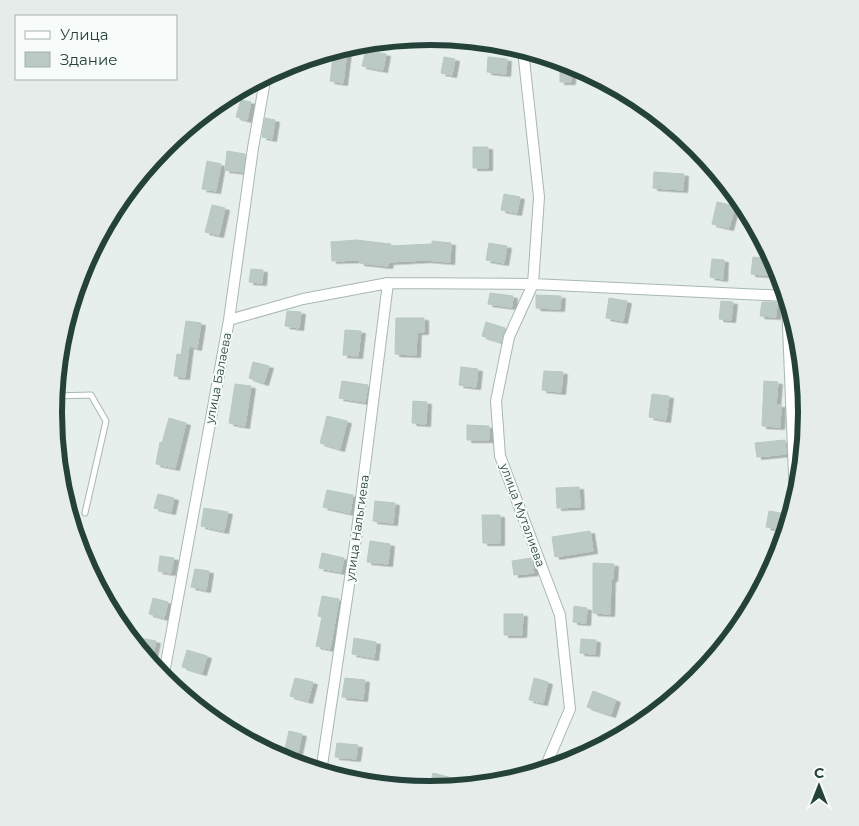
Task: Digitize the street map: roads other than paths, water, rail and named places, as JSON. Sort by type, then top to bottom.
[{"type":"street","name":"улица Муталиева","points":[[524,58],[539,197],[533,284],[508,337],[496,401],[500,456],[560,615],[570,709],[548,761]]},
{"type":"street","name":"улица Балаева","points":[[165,669],[228,320],[253,148],[264,84]]},
{"type":"street","points":[[228,320],[303,299],[388,283],[533,284],[778,296]]},
{"type":"street","name":"улица Нальгиева","points":[[322,764],[356,538],[388,283]]},
{"type":"street","points":[[788,333],[794,464]]},
{"type":"lane","points":[[62,396],[91,395],[106,421],[85,513]]}]
